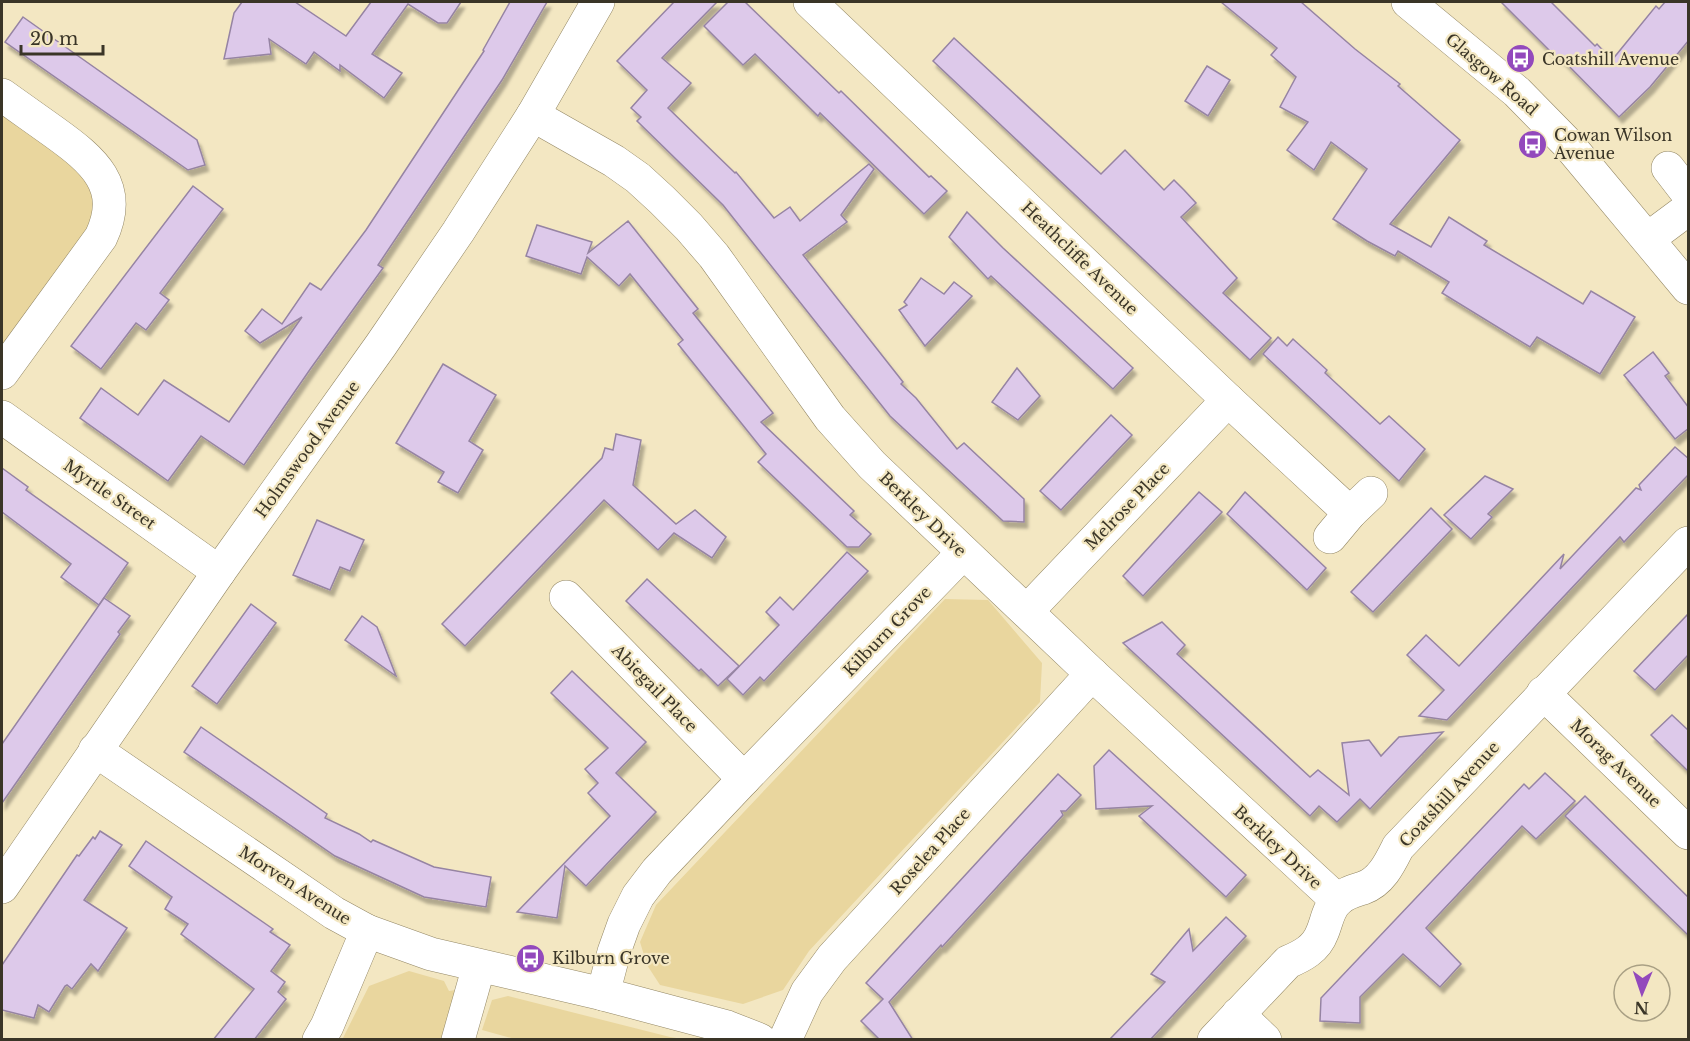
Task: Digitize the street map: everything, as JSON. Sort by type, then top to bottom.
[{"type":"street","name":"Holmswood Avenue","points":[[2,887],[95,750],[458,232],[533,115],[598,2]]},
{"type":"street","name":"Heathcliffe Avenue","points":[[810,2],[1350,515]]},
{"type":"street","name":"Glasgow Road","points":[[1408,2],[1517,92],[1568,144],[1689,288]]},
{"type":"street","points":[[2,95],[80,151],[95,165],[108,194],[110,207],[108,222],[101,237],[2,373]]},
{"type":"street","name":"Berkley Drive","points":[[533,115],[614,161],[638,178],[689,227],[734,282],[830,418],[872,465],[1092,674],[1337,900]]},
{"type":"street","points":[[1668,168],[1689,194]]},
{"type":"street","points":[[1649,238],[1689,208]]},
{"type":"street","name":"Melrose Place","points":[[1027,611],[1228,400]]},
{"type":"street","name":"Myrtle Street","points":[[2,417],[219,572]]},
{"type":"street","name":"Coatshill Avenue","points":[[1337,900],[1346,894],[1365,888],[1380,877],[1398,847],[1689,543]]},
{"type":"street","name":"Kilburn Grove","points":[[603,994],[624,924],[638,896],[657,872],[963,553]]},
{"type":"street","name":"Abiegail Place","points":[[566,597],[744,779]]},
{"type":"street","name":"Roselea Place","points":[[784,1040],[807,992],[832,958],[1092,674]]},
{"type":"street","name":"Morag Avenue","points":[[1543,693],[1689,833]]},
{"type":"street","name":"Morven Avenue","points":[[95,750],[334,914],[367,931],[431,954],[603,994],[727,1027],[760,1040]]},
{"type":"street","points":[[1215,1040],[1288,962],[1301,957],[1318,941],[1337,900]]},
{"type":"street","points":[[319,1040],[367,931]]},
{"type":"street","points":[[458,1040],[479,966]]},
{"type":"street","points":[[1238,1014],[1265,1040]]},
{"type":"shaded area","points":[[2,109],[86,169],[97,219],[2,350]]},
{"type":"shaded area","points":[[945,599],[988,600],[1042,663],[1040,702],[809,951],[783,990],[743,1004],[660,985],[647,965],[640,942],[656,905]]},
{"type":"shaded area","points":[[409,971],[444,981],[449,991],[456,990],[445,1039],[342,1040],[369,986]]},
{"type":"shaded area","points":[[508,996],[683,1039],[515,1039],[482,1030],[492,1000]]},
{"type":"building","points":[[242,2],[295,2],[346,36],[371,2],[461,2],[447,23],[438,23],[408,4],[372,54],[402,73],[384,98],[340,65],[340,71],[314,52],[306,64],[269,39],[271,54],[224,59],[234,13]]},
{"type":"building","points":[[510,2],[547,2],[502,80],[378,265],[383,268],[244,465],[201,436],[168,481],[80,418],[101,388],[138,415],[164,380],[229,422],[302,317],[260,343],[245,331],[262,309],[282,324],[310,283],[321,290],[366,230],[484,51]]},
{"type":"building","points":[[674,2],[717,2],[662,58],[691,83],[668,108],[736,172],[774,218],[790,207],[800,221],[869,164],[874,169],[841,215],[847,222],[803,255],[903,382],[901,384],[916,398],[957,449],[964,443],[1024,499],[1024,522],[1003,521],[890,416],[723,205],[637,121],[641,117],[631,108],[647,90],[617,61]]},
{"type":"building","points":[[728,2],[745,2],[839,93],[841,91],[929,177],[931,176],[947,191],[924,214],[820,113],[818,116],[755,54],[743,65],[704,26]]},
{"type":"building","points":[[1221,2],[1301,2],[1400,84],[1398,86],[1460,140],[1390,224],[1431,247],[1449,217],[1487,241],[1484,245],[1583,304],[1591,291],[1635,317],[1600,374],[1537,337],[1530,347],[1442,293],[1449,282],[1398,251],[1395,256],[1367,241],[1333,219],[1367,169],[1331,142],[1314,170],[1287,150],[1308,122],[1280,107],[1296,77],[1271,55],[1277,48]]},
{"type":"building","points":[[1501,2],[1551,2],[1612,60],[1656,6],[1659,9],[1665,2],[1689,2],[1689,40],[1650,87],[1619,117]]},
{"type":"building","points":[[23,17],[197,140],[205,165],[188,170],[5,42]]},
{"type":"building","points":[[954,38],[1101,174],[1125,150],[1164,190],[1174,180],[1196,203],[1181,217],[1237,278],[1223,293],[1271,338],[1250,360],[933,61]]},
{"type":"building","points":[[1207,66],[1230,80],[1208,116],[1185,101]]},
{"type":"building","points":[[193,186],[223,209],[160,293],[169,300],[146,330],[136,323],[101,369],[71,346]]},
{"type":"building","points":[[967,212],[1133,368],[1113,389],[991,276],[988,279],[949,237]]},
{"type":"building","points":[[628,221],[698,309],[693,313],[773,413],[761,422],[854,511],[850,515],[871,534],[859,547],[847,547],[758,462],[766,454],[678,344],[683,340],[630,274],[619,286],[587,257],[581,274],[526,256],[537,225],[592,242],[588,253]]},
{"type":"building","points":[[921,278],[944,294],[954,282],[972,296],[925,346],[899,310],[907,305],[904,302]]},
{"type":"building","points":[[1278,337],[1287,346],[1293,339],[1327,370],[1325,373],[1380,424],[1389,416],[1425,449],[1399,481],[1263,354]]},
{"type":"building","points":[[1653,352],[1669,373],[1665,376],[1689,408],[1689,428],[1675,439],[1624,375]]},
{"type":"building","points":[[443,364],[496,395],[469,441],[483,450],[458,493],[438,482],[444,472],[396,443]]},
{"type":"building","points":[[1017,368],[1040,396],[1018,420],[992,402]]},
{"type":"building","points":[[1111,415],[1132,435],[1061,510],[1040,491]]},
{"type":"building","points":[[616,434],[641,440],[633,485],[676,524],[695,510],[726,537],[712,558],[674,533],[658,550],[604,500],[465,646],[442,624],[602,458],[605,448],[613,450]]},
{"type":"building","points":[[1675,447],[1689,459],[1689,474],[1624,542],[1620,537],[1447,720],[1419,716],[1444,690],[1407,655],[1426,635],[1459,666],[1564,554],[1560,569],[1636,488],[1641,490],[1639,485]]},
{"type":"building","points":[[2,468],[28,487],[26,490],[128,563],[99,605],[61,577],[71,564],[2,512]]},
{"type":"building","points":[[1485,476],[1513,489],[1488,514],[1492,517],[1471,539],[1444,515]]},
{"type":"building","points":[[1199,492],[1222,512],[1143,596],[1123,576]]},
{"type":"building","points":[[1245,492],[1326,568],[1307,590],[1227,514]]},
{"type":"building","points":[[1431,508],[1452,529],[1373,612],[1351,592]]},
{"type":"building","points":[[317,520],[364,540],[350,571],[340,567],[330,590],[293,575]]},
{"type":"building","points":[[847,552],[868,571],[764,681],[760,677],[743,695],[727,679],[779,625],[766,612],[780,597],[793,610]]},
{"type":"building","points":[[647,579],[739,666],[718,686],[701,669],[699,671],[626,601]]},
{"type":"building","points":[[104,598],[130,616],[118,632],[120,634],[2,803],[2,744]]},
{"type":"building","points":[[251,604],[276,623],[217,704],[192,686]]},
{"type":"building","points":[[1689,613],[1689,654],[1655,690],[1634,671]]},
{"type":"building","points":[[362,616],[377,627],[396,676],[345,640]]},
{"type":"building","points":[[1162,622],[1185,645],[1177,654],[1310,777],[1318,770],[1349,795],[1342,743],[1369,740],[1381,756],[1399,737],[1443,732],[1370,809],[1360,799],[1337,822],[1319,806],[1310,816],[1123,643]]},
{"type":"building","points":[[572,671],[646,742],[616,773],[656,812],[586,886],[565,866],[557,918],[517,912],[610,816],[588,793],[598,783],[585,769],[608,748],[551,693]]},
{"type":"building","points":[[1672,715],[1689,731],[1689,772],[1651,735]]},
{"type":"building","points":[[201,727],[327,814],[325,818],[371,842],[373,840],[434,867],[491,877],[486,907],[424,897],[335,856],[184,752]]},
{"type":"building","points":[[1109,750],[1246,875],[1226,897],[1139,816],[1152,806],[1096,809],[1094,766]]},
{"type":"building","points":[[1545,773],[1575,801],[1536,839],[1522,826],[1426,928],[1461,964],[1440,987],[1403,954],[1360,997],[1360,1023],[1320,1021],[1321,998],[1524,784],[1529,789]]},
{"type":"building","points":[[1058,774],[1081,795],[1066,811],[1061,811],[1063,815],[889,1002],[913,1040],[880,1040],[861,1021],[883,999],[866,983]]},
{"type":"building","points":[[1585,796],[1689,898],[1689,936],[1565,816]]},
{"type":"building","points":[[100,831],[122,845],[84,900],[127,928],[98,971],[91,964],[72,989],[65,986],[49,1012],[38,1005],[34,1018],[2,1010],[2,965],[77,855],[79,856]]},
{"type":"building","points":[[146,841],[273,929],[270,932],[290,945],[271,971],[285,982],[278,992],[286,999],[254,1040],[213,1040],[254,989],[181,934],[188,924],[165,909],[172,897],[129,866]]},
{"type":"building","points":[[1226,917],[1246,936],[1150,1040],[1109,1040],[1165,982],[1151,974],[1189,929],[1193,951]]},
{"type":"place","name":"Coatshill Avenue","points":[[1521,59]]},
{"type":"place","name":"Cowan Wilson Avenue","points":[[1533,144]]},
{"type":"place","name":"Kilburn Grove","points":[[531,958]]}]
